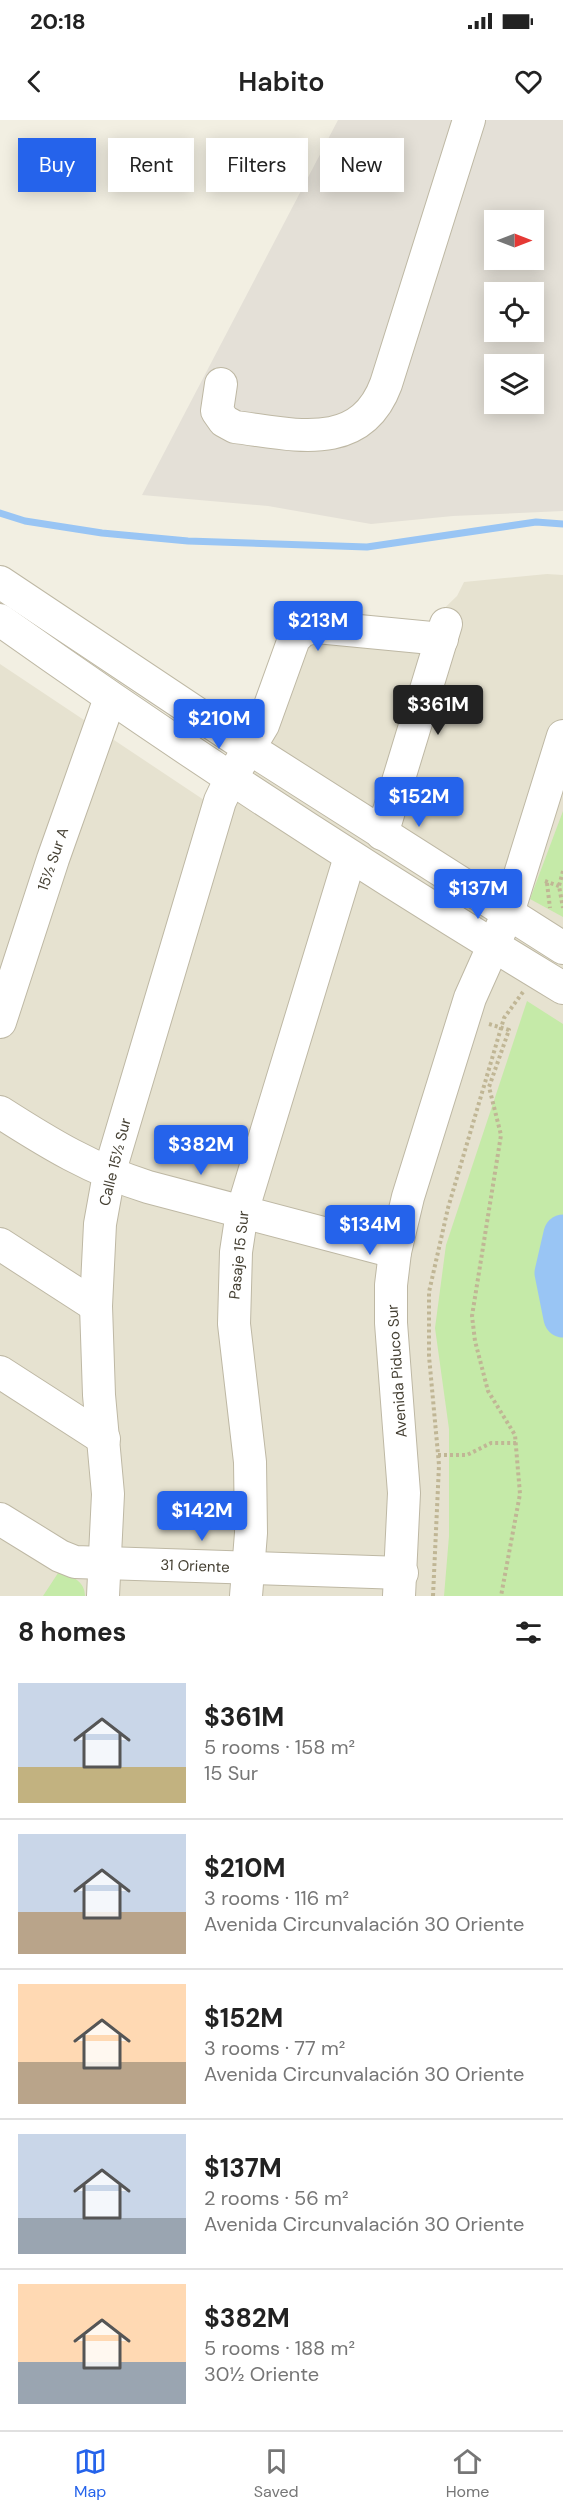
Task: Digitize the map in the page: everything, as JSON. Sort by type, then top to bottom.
[{"type":"street","points":[[221,384],[217,411],[224,421],[235,427],[314,436],[351,427],[367,418],[379,404],[386,384],[469,120]]},
{"type":"street","points":[[0,582],[249,748],[556,944]]},
{"type":"street","points":[[0,620],[110,698],[350,857],[550,980]]},
{"type":"street","name":"Calle 15½ Sur","points":[[103,1596],[108,1494],[96,1350],[96,1306],[100,1224],[109,1174],[217,810],[231,778],[263,725],[294,639],[303,630],[317,627],[444,631],[382,834]]},
{"type":"street","name":"15½ Sur A","points":[[0,1022],[53,859],[110,698]]},
{"type":"street","name":"Avenida Piduco Sur","points":[[400,1585],[404,1523],[403,1453],[391,1323],[391,1285],[395,1252],[408,1197],[470,998],[508,913],[563,736]]},
{"type":"street","name":"Pasaje 15 Sur","points":[[247,1582],[251,1497],[250,1462],[234,1324],[236,1262],[242,1212],[350,857]]},
{"type":"street","points":[[0,1112],[64,1152],[109,1174],[145,1186],[395,1252]]},
{"type":"street","points":[[0,1244],[96,1306]]},
{"type":"street","points":[[0,1371],[104,1439]]},
{"type":"street","name":"31 Oriente","points":[[0,1519],[60,1556],[75,1562],[106,1563],[247,1582],[400,1585]]},
{"type":"path","points":[[563,871],[559,886],[563,908]]},
{"type":"path","points":[[551,872],[546,886],[556,944]]},
{"type":"path","points":[[433,1596],[438,1455],[429,1356],[429,1292],[448,1208],[504,1018],[550,980]]},
{"type":"path","points":[[470,998],[485,1003],[481,1022],[508,1030],[489,1087],[501,1135],[472,1316],[475,1341],[488,1391],[515,1435],[516,1443],[520,1494],[501,1596]]},
{"type":"path","points":[[438,1455],[467,1455],[491,1443],[516,1443]]},
{"type":"shaded area","points":[[338,120],[563,120],[563,511],[453,516],[371,524],[268,506],[142,495],[300,192],[308,192],[308,177],[320,154],[320,192],[404,192],[404,138],[329,138]]},
{"type":"shaded area","points":[[547,574],[563,575],[563,1104],[542,1596],[0,1596],[0,664],[207,802],[259,709],[289,619],[427,625],[457,596],[464,582]]},
{"type":"green space","points":[[563,811],[563,917],[530,899]]},
{"type":"green space","points":[[527,1001],[563,1024],[563,1596],[444,1596],[449,1536],[449,1429],[435,1328],[446,1245]]},
{"type":"green space","points":[[60,1570],[80,1583],[85,1596],[43,1596]]},
{"type":"waterway","points":[[0,513],[25,521],[102,533],[188,541],[367,547],[536,522],[563,524]]},
{"type":"waterway","points":[[563,1234],[554,1273],[563,1318]]}]
